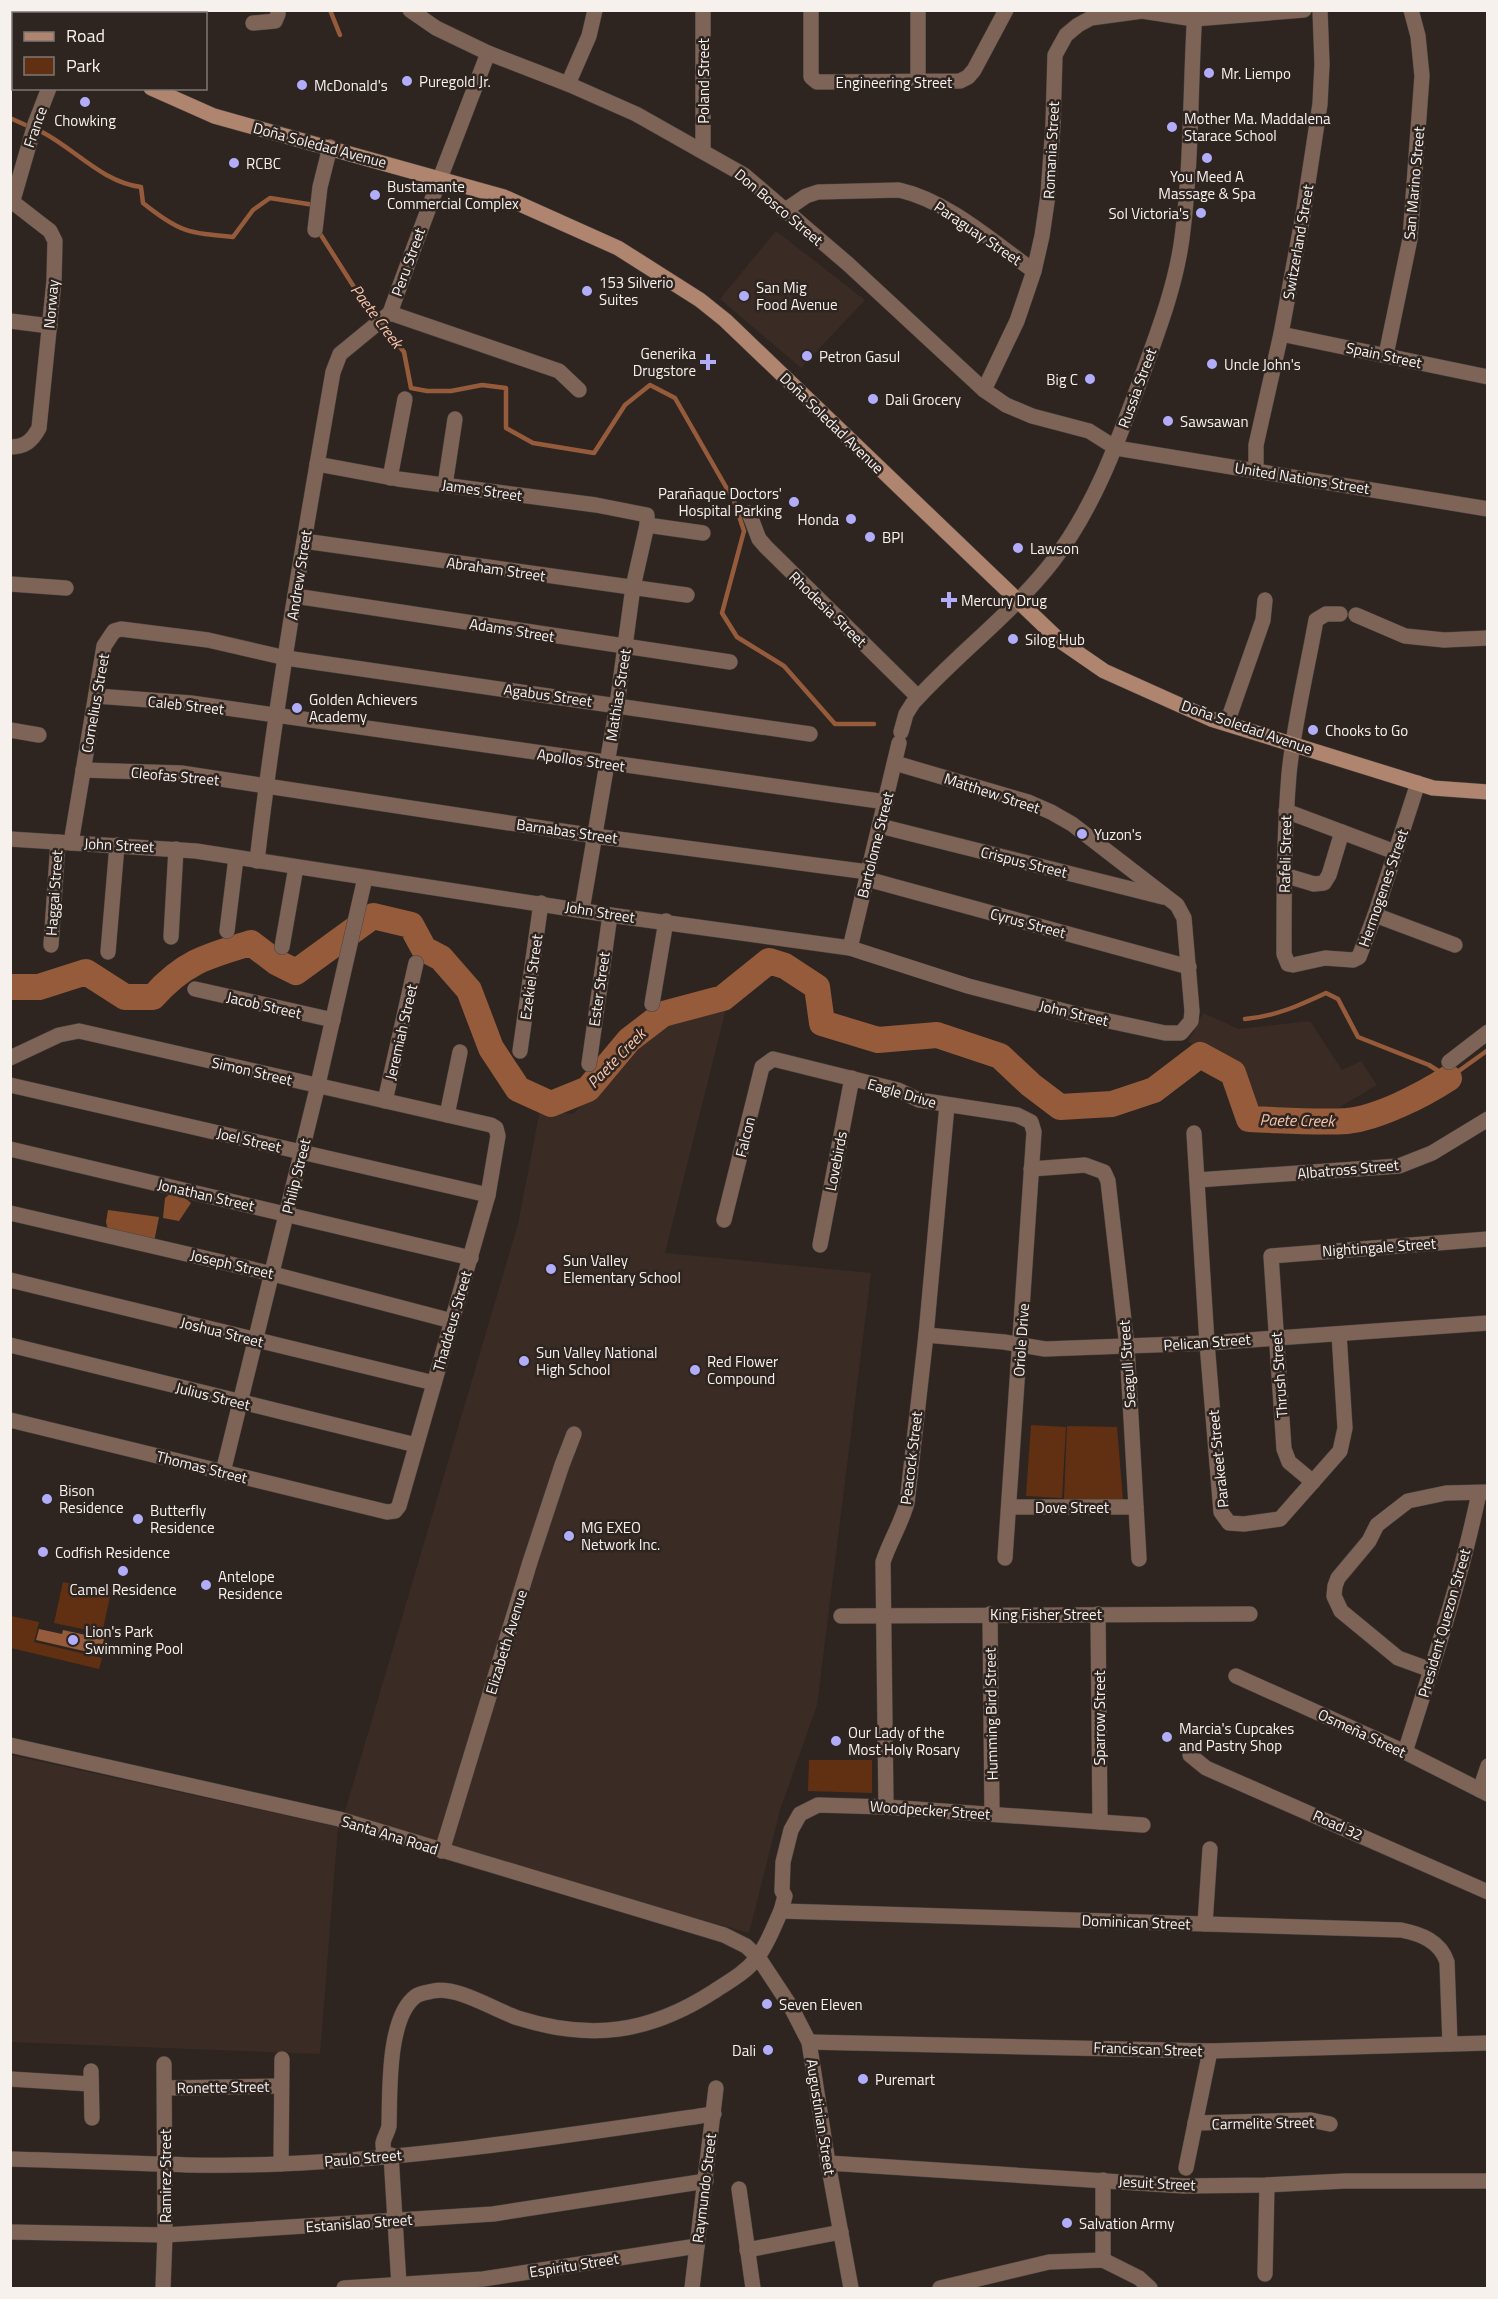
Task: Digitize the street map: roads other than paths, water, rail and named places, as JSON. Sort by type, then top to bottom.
[{"type":"main road","name":"Doña Soledad Avenue","points":[[156,90],[214,116],[504,197],[608,244],[700,300],[742,336],[1059,640],[1104,671],[1211,718],[1293,744],[1443,790],[1488,792]]},
{"type":"street","points":[[253,23],[275,21],[279,14],[278,10]]},
{"type":"street","points":[[568,84],[589,36],[595,10]]},
{"type":"street","name":"Poland Street","points":[[703,10],[703,151]]},
{"type":"street","name":"Engineering Street","points":[[811,10],[811,77],[817,82],[960,81],[968,77],[1006,10]]},
{"type":"street","points":[[918,10],[918,80]]},
{"type":"street","name":"Romania Street","points":[[984,390],[1017,321],[1034,271],[1048,195],[1055,55],[1066,35],[1091,18],[1142,11],[1194,15],[1304,10]]},
{"type":"street","name":"Switzerland Street","points":[[1256,470],[1256,445],[1281,334],[1320,104],[1322,72],[1320,10]]},
{"type":"street","name":"San Marino Street","points":[[1386,355],[1410,239],[1421,100],[1421,56],[1411,10]]},
{"type":"street","name":"Don Bosco Street","points":[[418,13],[488,52],[636,114],[744,175],[848,264],[984,390],[1006,405],[1032,416],[1089,432],[1116,448]]},
{"type":"street","name":"Russia Street","points":[[918,697],[1019,600],[1052,562],[1070,538],[1116,448],[1163,317],[1180,247],[1189,154],[1194,15]]},
{"type":"street","name":"Peru Street","points":[[488,52],[384,318],[559,371],[579,390]]},
{"type":"street","name":"France","points":[[12,200],[35,124],[48,90]]},
{"type":"street","points":[[315,230],[320,187],[330,147]]},
{"type":"street","name":"Paraguay Street","points":[[784,211],[806,196],[818,192],[900,190],[929,200],[949,211],[1034,271]]},
{"type":"street","name":"Norway","points":[[10,447],[25,445],[34,437],[39,428],[54,281],[55,241],[50,231],[12,200]]},
{"type":"street","name":"Andrew Street","points":[[256,861],[295,596],[333,372],[340,354],[384,318]]},
{"type":"street","points":[[10,321],[50,326]]},
{"type":"street","name":"Spain Street","points":[[1281,334],[1488,377]]},
{"type":"street","points":[[390,478],[405,399]]},
{"type":"street","points":[[445,485],[455,419]]},
{"type":"street","name":"United Nations Street","points":[[1116,448],[1488,509]]},
{"type":"street","name":"James Street","points":[[317,464],[390,478],[596,505],[703,533]]},
{"type":"street","name":"Rhodesia Street","points":[[749,513],[759,539],[766,547],[918,697]]},
{"type":"street","name":"Mathias Street","points":[[582,910],[617,705],[633,587],[647,520]]},
{"type":"street","name":"Abraham Street","points":[[304,541],[687,595]]},
{"type":"street","points":[[10,584],[66,588]]},
{"type":"street","name":"Adams Street","points":[[295,596],[730,662]]},
{"type":"street","points":[[1227,723],[1263,621],[1266,600]]},
{"type":"street","name":"Rafeli Street","points":[[1288,964],[1284,954],[1284,875],[1286,811],[1293,744],[1316,620],[1326,614],[1340,614]]},
{"type":"street","points":[[1356,615],[1405,636],[1444,640],[1488,638]]},
{"type":"street","name":"Cornelius Street","points":[[64,842],[83,770],[104,646],[114,631],[121,629],[208,640],[286,658]]},
{"type":"street","name":"Agabus Street","points":[[286,658],[810,734]]},
{"type":"street","name":"Caleb Street","points":[[96,696],[191,703],[276,717]]},
{"type":"street","name":"Bartolome Street","points":[[850,948],[906,714],[918,697]]},
{"type":"street","name":"Apollos Street","points":[[276,717],[886,801]]},
{"type":"street","points":[[10,730],[39,735]]},
{"type":"street","name":"Matthew Street","points":[[895,763],[1028,802],[1051,812],[1072,824],[1177,905],[1184,918],[1191,1021],[1180,1033]]},
{"type":"street","name":"Cleofas Street","points":[[83,770],[181,773],[266,787]]},
{"type":"street","name":"Hermogenes Street","points":[[1288,964],[1332,958],[1356,959],[1361,954],[1418,783]]},
{"type":"street","name":"Barnabas Street","points":[[266,787],[868,876]]},
{"type":"street","points":[[1286,811],[1395,852]]},
{"type":"street","name":"Crispus Street","points":[[880,826],[1169,898]]},
{"type":"street","points":[[1284,875],[1314,884],[1323,883],[1329,875],[1342,832]]},
{"type":"street","name":"John Street","points":[[10,839],[176,849],[610,915],[850,948],[968,986],[1165,1034],[1180,1033]]},
{"type":"street","name":"Haggai Street","points":[[51,945],[64,842]]},
{"type":"street","points":[[108,952],[117,845]]},
{"type":"street","points":[[171,937],[176,849]]},
{"type":"street","points":[[227,931],[236,858]]},
{"type":"street","points":[[282,947],[296,867]]},
{"type":"street","name":"Cyrus Street","points":[[868,876],[1189,967]]},
{"type":"street","name":"Philip Street","points":[[223,1472],[318,1086],[365,878]]},
{"type":"street","name":"Ezekiel Street","points":[[520,1051],[542,903]]},
{"type":"street","name":"Ester Street","points":[[589,1064],[610,915]]},
{"type":"street","points":[[1375,915],[1455,945]]},
{"type":"street","points":[[652,1004],[666,921]]},
{"type":"street","name":"Jeremiah Street","points":[[385,1101],[417,963]]},
{"type":"street","name":"Jacob Street","points":[[195,989],[333,1020]]},
{"type":"street","name":"Simon Street","points":[[10,1058],[59,1035],[79,1031],[496,1128]]},
{"type":"street","points":[[1449,1062],[1488,1032]]},
{"type":"street","points":[[447,1115],[460,1052]]},
{"type":"street","name":"Eagle Drive","points":[[773,1059],[898,1090],[919,1100],[947,1106],[1017,1114],[1031,1122]]},
{"type":"street","name":"Falcon","points":[[724,1220],[762,1067],[773,1059]]},
{"type":"street","name":"Lovebirds","points":[[820,1245],[852,1078]]},
{"type":"street","name":"Joel Street","points":[[10,1085],[488,1195]]},
{"type":"street","name":"Peacock Street","points":[[886,1807],[883,1562],[891,1540],[900,1525],[907,1503],[926,1335],[947,1106]]},
{"type":"street","name":"Albatross Street","points":[[1197,1180],[1399,1166],[1432,1153],[1488,1119]]},
{"type":"street","name":"Oriole Drive","points":[[1005,1558],[1034,1132],[1031,1122]]},
{"type":"street","name":"Thaddeus Street","points":[[395,1511],[399,1506],[417,1445],[488,1195],[498,1136],[496,1128]]},
{"type":"street","name":"Parakeet Street","points":[[1194,1133],[1207,1343],[1221,1512],[1229,1523],[1280,1519],[1340,1451],[1345,1437],[1339,1334]]},
{"type":"street","name":"Jonathan Street","points":[[10,1149],[471,1258]]},
{"type":"street","name":"Seagull Street","points":[[1031,1168],[1085,1166],[1104,1172],[1111,1194],[1127,1347],[1139,1559]]},
{"type":"street","name":"Joseph Street","points":[[10,1213],[273,1274],[452,1321]]},
{"type":"street","name":"Nightingale Street","points":[[1271,1256],[1488,1239]]},
{"type":"street","name":"Thrush Street","points":[[1271,1256],[1284,1449],[1289,1462],[1312,1482]]},
{"type":"street","name":"Joshua Street","points":[[10,1280],[434,1383]]},
{"type":"street","name":"Pelican Street","points":[[926,1335],[1004,1342],[1045,1349],[1207,1343],[1488,1323]]},
{"type":"street","name":"Julius Street","points":[[10,1345],[417,1445]]},
{"type":"street","name":"Thomas Street","points":[[10,1420],[387,1512],[395,1511]]},
{"type":"street","name":"Elizabeth Avenue","points":[[442,1851],[531,1562],[574,1434]]},
{"type":"street","points":[[1431,1670],[1398,1658],[1341,1611],[1334,1596],[1335,1586],[1338,1578],[1369,1541],[1377,1525],[1408,1502],[1446,1493],[1483,1492]]},
{"type":"street","name":"President Quezon Street","points":[[1405,1752],[1483,1492]]},
{"type":"street","name":"Dove Street","points":[[1009,1507],[1136,1507]]},
{"type":"street","name":"Humming Bird Street","points":[[990,1614],[992,1814]]},
{"type":"street","name":"Sparrow Street","points":[[1098,1614],[1100,1822]]},
{"type":"street","name":"King Fisher Street","points":[[842,1616],[1250,1614]]},
{"type":"street","name":"Osmeña Street","points":[[1236,1676],[1405,1752],[1484,1792]]},
{"type":"street","name":"Santa Ana Road","points":[[10,1745],[339,1820],[724,1935],[746,1946],[758,1957]]},
{"type":"street","name":"Road 32","points":[[1190,1755],[1206,1768],[1488,1892]]},
{"type":"street","points":[[1484,1792],[1488,1766]]},
{"type":"street","name":"Woodpecker Street","points":[[782,1902],[786,1847],[795,1821],[800,1814],[818,1805],[886,1807],[1143,1825]]},
{"type":"street","points":[[1205,1924],[1210,1849]]},
{"type":"street","points":[[399,2285],[391,2156],[383,2141],[389,2130],[389,2094],[396,2032],[405,2008],[417,1995],[435,1990],[452,1991],[515,2017],[571,2031],[610,2031],[639,2026],[674,2014],[742,1973],[758,1957],[782,1902]]},
{"type":"street","name":"Dominican Street","points":[[782,1902],[1205,1924],[1401,1930],[1426,1937],[1444,1953],[1447,1962],[1450,2044]]},
{"type":"street","name":"Augustinian Street","points":[[758,1957],[791,2007],[808,2042],[851,2289]]},
{"type":"street","name":"Franciscan Street","points":[[808,2042],[1210,2051],[1488,2043]]},
{"type":"street","name":"Carmelite Street","points":[[1186,2168],[1210,2051]]},
{"type":"street","points":[[281,2164],[282,2059]]},
{"type":"street","name":"Ramirez Street","points":[[163,2289],[164,2064]]},
{"type":"street","points":[[10,2079],[91,2078],[92,2118]]},
{"type":"street","name":"Ronette Street","points":[[165,2088],[281,2086]]},
{"type":"street","name":"Raymundo Street","points":[[692,2289],[716,2088]]},
{"type":"street","name":"Paulo Street","points":[[10,2159],[281,2164],[495,2146],[714,2114]]},
{"type":"street","name":"Carmelite Street","points":[[1195,2123],[1311,2120],[1330,2124]]},
{"type":"street","name":"Jesuit Street","points":[[828,2163],[1184,2186],[1345,2181],[1488,2181]]},
{"type":"street","points":[[1103,2180],[1103,2260]]},
{"type":"street","name":"Estanislao Street","points":[[10,2232],[165,2235],[494,2214],[706,2181]]},
{"type":"street","points":[[1265,2274],[1267,2185]]},
{"type":"street","points":[[739,2188],[753,2289]]},
{"type":"street","points":[[747,2250],[841,2232]]},
{"type":"street","name":"Espiritu Street","points":[[344,2289],[399,2285],[484,2284],[697,2246]]},
{"type":"street","points":[[940,2289],[1049,2262],[1103,2260],[1139,2278],[1150,2289]]},
{"type":"waterway","name":"Paete Creek","points":[[330,10],[340,35]]},
{"type":"waterway","name":"Paete Creek","points":[[10,118],[30,127]]},
{"type":"waterway","name":"Paete Creek","points":[[42,132],[101,172],[127,184],[141,187],[143,203],[166,220],[194,232],[233,237],[253,210],[270,198],[314,205]]},
{"type":"waterway","name":"Paete Creek","points":[[319,230],[361,298],[404,352],[411,388],[427,391],[451,391],[482,385],[506,388],[506,428],[533,443],[594,453],[625,405],[650,385],[675,398],[734,501],[744,531],[722,613],[737,637],[784,666],[835,724],[874,724]]},
{"type":"waterway","name":"Paete Creek","points":[[10,987],[39,987],[86,972],[125,997],[153,997],[186,968],[221,952],[251,943],[276,962],[296,972],[373,916],[411,925],[424,949],[441,958],[469,990],[491,1048],[518,1089],[551,1104],[588,1089],[629,1040],[663,1014],[723,998],[769,961],[785,966],[817,987],[822,1023],[878,1040],[937,1035],[1000,1056],[1031,1085],[1060,1107],[1112,1104],[1154,1090],[1200,1055],[1233,1073],[1249,1119],[1323,1122],[1359,1119],[1400,1105],[1449,1078]]},
{"type":"waterway","name":"Paete Creek","points":[[1245,1019],[1277,1013],[1326,993],[1338,999],[1358,1037],[1429,1065],[1449,1078],[1488,1050]]},
{"type":"place","name":"Mr. Liempo","points":[[1209,73]]},
{"type":"place","name":"Puregold Jr.","points":[[407,81]]},
{"type":"place","name":"McDonald's","points":[[302,85]]},
{"type":"place","name":"Chowking","points":[[85,102]]},
{"type":"place","name":"Mother Ma. Maddalena Starace School","points":[[1172,127]]},
{"type":"place","name":"You Meed A Massage & Spa","points":[[1207,158]]},
{"type":"place","name":"RCBC","points":[[234,163]]},
{"type":"place","name":"Bustamante Commercial Complex","points":[[375,195]]},
{"type":"place","name":"Sol Victoria's","points":[[1201,213]]},
{"type":"place","name":"153 Silverio Suites","points":[[587,291]]},
{"type":"place","name":"San Mig Food Avenue","points":[[744,296]]},
{"type":"place","name":"Petron Gasul","points":[[807,356]]},
{"type":"place","name":"Generika Drugstore","points":[[708,362]]},
{"type":"place","name":"Uncle John's","points":[[1212,364]]},
{"type":"place","name":"Big C","points":[[1090,379]]},
{"type":"place","name":"Dali Grocery","points":[[873,399]]},
{"type":"place","name":"Sawsawan","points":[[1168,421]]},
{"type":"place","name":"Parañaque Doctors' Hospital Parking","points":[[794,502]]},
{"type":"place","name":"Honda","points":[[851,519]]},
{"type":"place","name":"BPI","points":[[870,537]]},
{"type":"place","name":"Lawson","points":[[1018,548]]},
{"type":"place","name":"Mercury Drug","points":[[949,600]]},
{"type":"place","name":"Silog Hub","points":[[1013,639]]},
{"type":"place","name":"Golden Achievers Academy","points":[[297,708]]},
{"type":"place","name":"Chooks to Go","points":[[1313,730]]},
{"type":"place","name":"Yuzon's","points":[[1082,834]]},
{"type":"place","name":"Sun Valley Elementary School","points":[[551,1269]]},
{"type":"place","name":"Sun Valley National High School","points":[[524,1361]]},
{"type":"place","name":"Red Flower Compound","points":[[695,1370]]},
{"type":"place","name":"Bison Residence","points":[[47,1499]]},
{"type":"place","name":"Butterfly Residence","points":[[138,1519]]},
{"type":"place","name":"MG EXEO Network Inc.","points":[[569,1536]]},
{"type":"place","name":"Codfish Residence","points":[[43,1552]]},
{"type":"place","name":"Camel Residence","points":[[123,1571]]},
{"type":"place","name":"Antelope Residence","points":[[206,1585]]},
{"type":"place","name":"Lion's Park Swimming Pool","points":[[73,1640]]},
{"type":"place","name":"Marcia's Cupcakes and Pastry Shop","points":[[1167,1737]]},
{"type":"place","name":"Our Lady of the Most Holy Rosary","points":[[836,1741]]},
{"type":"place","name":"Seven Eleven","points":[[767,2004]]},
{"type":"place","name":"Dali","points":[[768,2050]]},
{"type":"place","name":"Puremart","points":[[863,2079]]},
{"type":"place","name":"Salvation Army","points":[[1067,2223]]}]
